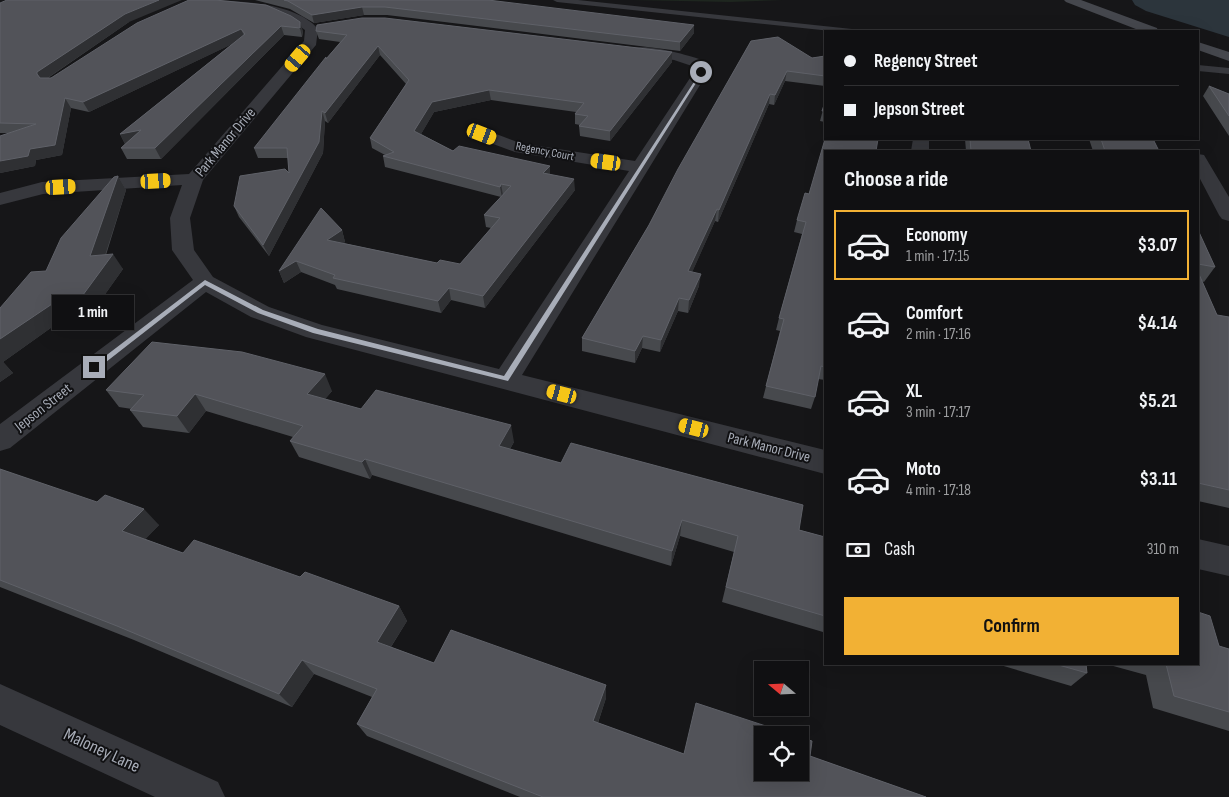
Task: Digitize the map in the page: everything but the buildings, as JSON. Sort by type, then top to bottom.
[{"type":"street","points":[[180,7],[196,0],[282,12],[301,20],[312,29],[329,26]]},
{"type":"street","points":[[1070,0],[1149,30]]},
{"type":"street","name":"Park Manor Drive","points":[[312,29],[311,42],[194,179],[180,218],[183,250],[205,282],[260,312],[316,331],[824,462]]},
{"type":"street","points":[[1199,46],[1229,57]]},
{"type":"street","points":[[506,379],[701,72],[698,64],[676,56],[618,49]]},
{"type":"street","name":"Regency Court","points":[[482,134],[515,146],[539,152],[639,167]]},
{"type":"street","points":[[1199,162],[1229,215]]},
{"type":"street","points":[[0,199],[42,188],[194,179]]},
{"type":"street","name":"Jepson Street","points":[[0,440],[205,282]]},
{"type":"street","points":[[1199,554],[1229,561]]},
{"type":"street","name":"Maloney Lane","points":[[0,704],[203,797]]},
{"type":"lane","points":[[557,0],[842,30]]},
{"type":"lane","points":[[1199,68],[1229,71]]},
{"type":"shaded area","points":[[631,0],[783,0],[730,2]]},
{"type":"shaded area","points":[[1132,0],[1229,0],[1229,37],[1146,11],[1135,5]]},
{"type":"route","points":[[94,367],[205,282],[260,312],[316,331],[506,379],[701,72]]}]
